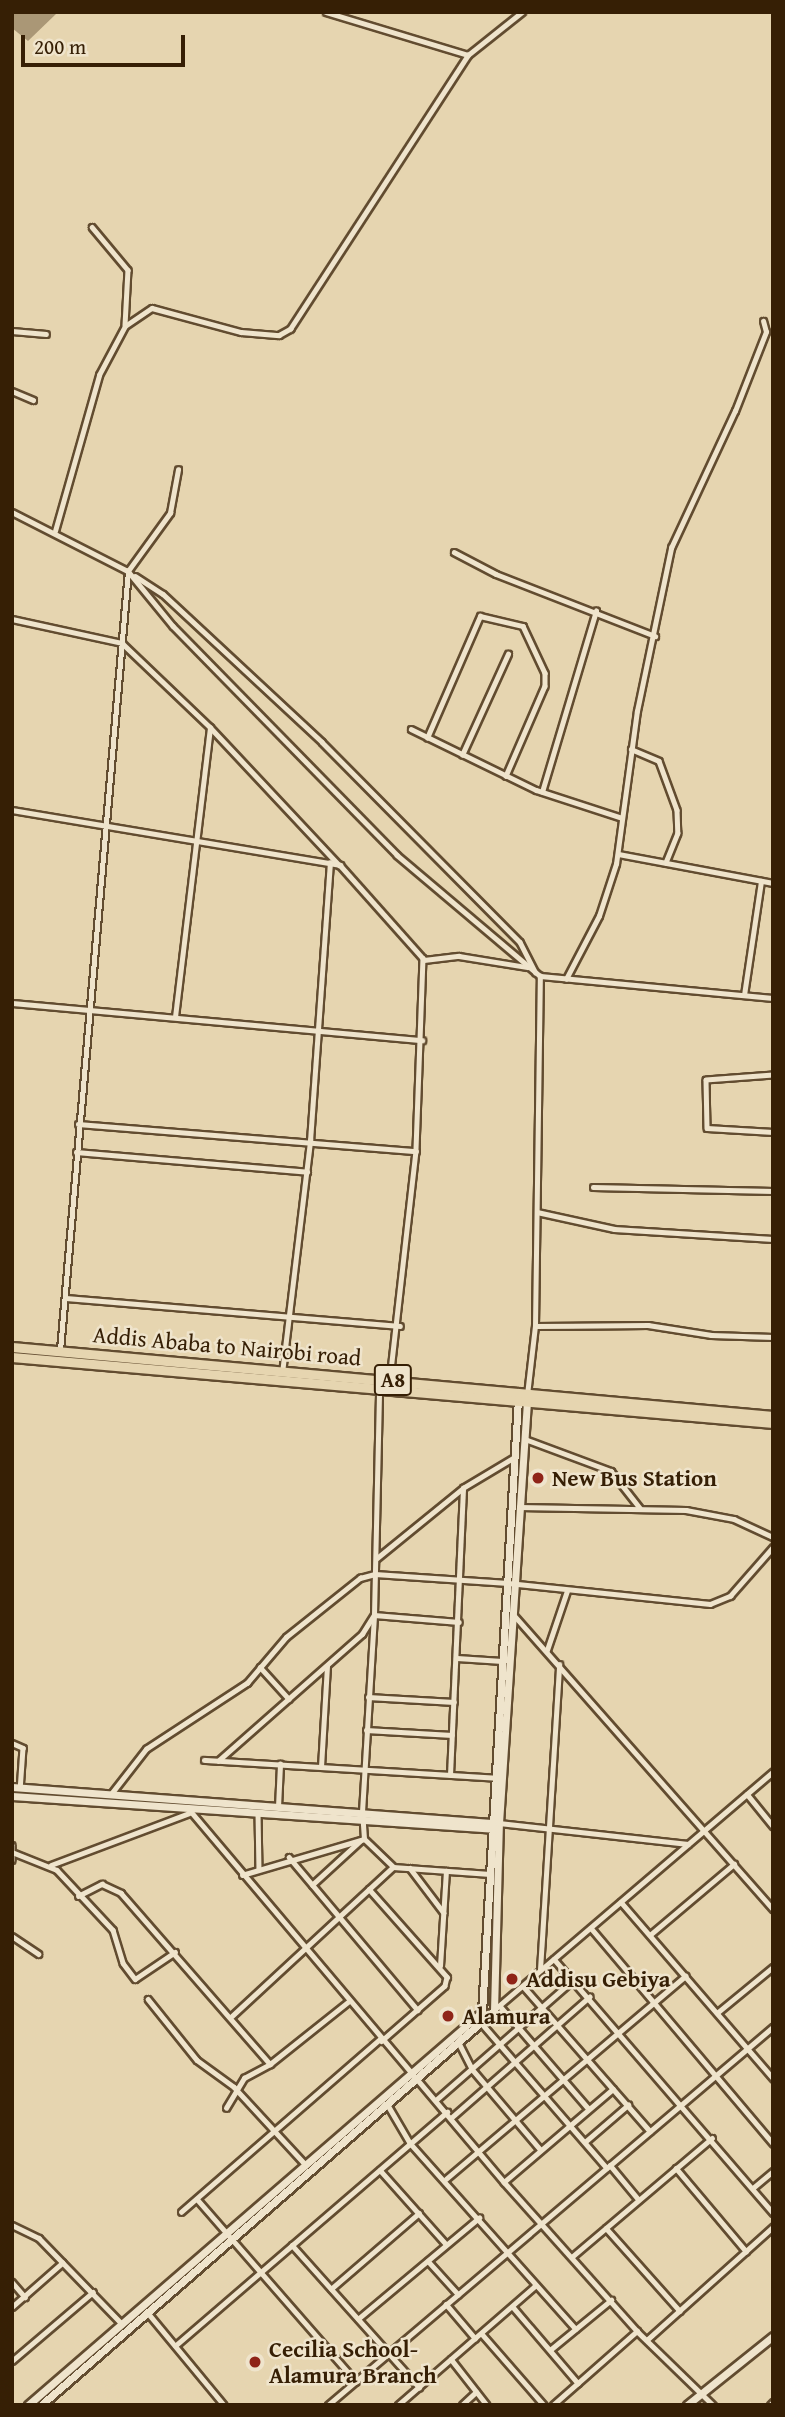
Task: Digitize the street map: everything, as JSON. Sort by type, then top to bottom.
[{"type":"highway","name":"Addis Ababa to Nairobi road","points":[[12,1347],[379,1388],[773,1416]]},
{"type":"highway","name":"Addis Ababa to Nairobi road","points":[[12,1357],[281,1376],[390,1380],[522,1398],[773,1423]]},
{"type":"main road","points":[[41,2405],[148,2314],[306,2165],[476,2019],[485,2005],[490,1874],[496,1826],[512,1583],[525,1439],[522,1398]]},
{"type":"main road","points":[[507,1661],[513,1614],[511,1506],[522,1398]]},
{"type":"main road","points":[[16,1787],[362,1812],[496,1826]]},
{"type":"main road","points":[[12,1796],[362,1821],[496,1826]]},
{"type":"main road","points":[[28,2405],[121,2323],[389,2107],[483,2025],[497,2008],[496,1826]]},
{"type":"main road","points":[[687,2405],[773,2336]]},
{"type":"street","points":[[326,12],[467,55]]},
{"type":"street","points":[[125,326],[152,308],[241,332],[279,335],[289,329],[467,55],[522,12]]},
{"type":"street","points":[[55,531],[99,375],[125,326],[128,270],[92,227]]},
{"type":"street","points":[[566,979],[599,916],[618,855],[631,749],[671,548],[735,411],[766,332],[763,321]]},
{"type":"street","points":[[12,331],[46,334]]},
{"type":"street","points":[[12,391],[33,400]]},
{"type":"street","points":[[59,1362],[104,824],[130,573],[170,513],[178,470]]},
{"type":"street","points":[[12,512],[55,531],[163,594],[322,742],[520,942],[538,974],[535,1326],[522,1398]]},
{"type":"street","points":[[454,552],[496,574],[655,636]]},
{"type":"street","points":[[130,573],[173,626],[397,855],[538,974],[566,979],[773,998]]},
{"type":"street","points":[[542,792],[596,611]]},
{"type":"street","points":[[427,738],[480,616],[523,626],[545,673],[545,686],[506,776]]},
{"type":"street","points":[[12,619],[122,643],[211,727],[340,865],[424,960],[416,1151],[400,1326],[390,1380],[379,1388],[374,1615],[363,1769],[363,1839],[393,1867],[490,1874]]},
{"type":"street","points":[[462,755],[509,654]]},
{"type":"street","points":[[175,1017],[211,727]]},
{"type":"street","points":[[411,729],[542,792],[622,818]]},
{"type":"street","points":[[631,749],[659,761],[677,810],[678,833],[666,863]]},
{"type":"street","points":[[12,810],[340,865]]},
{"type":"street","points":[[618,855],[773,883]]},
{"type":"street","points":[[281,1376],[310,1141],[330,863]]},
{"type":"street","points":[[744,995],[761,881]]},
{"type":"street","points":[[424,960],[459,956],[528,967]]},
{"type":"street","points":[[12,1003],[422,1040]]},
{"type":"street","points":[[773,1075],[706,1080],[707,1128],[773,1132]]},
{"type":"street","points":[[78,1124],[416,1151]]},
{"type":"street","points":[[76,1152],[307,1172]]},
{"type":"street","points":[[593,1187],[773,1191]]},
{"type":"street","points":[[537,1212],[614,1229],[773,1239]]},
{"type":"street","points":[[66,1298],[400,1326]]},
{"type":"street","points":[[535,1326],[648,1325],[711,1335],[773,1337]]},
{"type":"street","points":[[522,1398],[527,1381]]},
{"type":"street","points":[[525,1439],[611,1471],[641,1509]]},
{"type":"street","points":[[376,1558],[463,1488],[514,1457]]},
{"type":"street","points":[[450,1775],[462,1580],[463,1488]]},
{"type":"street","points":[[511,1506],[641,1509],[725,1516],[773,1537]]},
{"type":"street","points":[[111,1794],[146,1749],[247,1683],[286,1637],[347,1585],[375,1574],[512,1583],[638,1600],[722,1602],[773,1547]]},
{"type":"street","points":[[547,1651],[567,1591]]},
{"type":"street","points":[[513,1614],[773,1909]]},
{"type":"street","points":[[374,1615],[460,1622]]},
{"type":"street","points":[[218,1761],[362,1634],[374,1615]]},
{"type":"street","points":[[457,1658],[507,1661]]},
{"type":"street","points":[[321,1767],[327,1665]]},
{"type":"street","points":[[540,1971],[545,1831],[559,1665]]},
{"type":"street","points":[[260,1667],[289,1699]]},
{"type":"street","points":[[368,1696],[454,1702]]},
{"type":"street","points":[[366,1730],[452,1735]]},
{"type":"street","points":[[12,1743],[23,1748],[16,1787]]},
{"type":"street","points":[[204,1760],[499,1779]]},
{"type":"street","points":[[278,1815],[280,1764]]},
{"type":"street","points":[[589,2109],[534,2044],[497,2008],[773,1772]]},
{"type":"street","points":[[747,1794],[773,1826]]},
{"type":"street","points":[[50,1866],[188,1810],[348,2002],[447,2112],[540,2223],[573,2256],[637,2331],[713,2405]]},
{"type":"street","points":[[258,1813],[258,1869]]},
{"type":"street","points":[[496,1826],[689,1844]]},
{"type":"street","points":[[242,1875],[289,1857],[363,1839]]},
{"type":"street","points":[[312,1885],[363,1839]]},
{"type":"street","points":[[12,1845],[12,1860]]},
{"type":"street","points":[[13,1852],[50,1866],[113,1930],[123,1963],[135,1979],[175,1952]]},
{"type":"street","points":[[289,1857],[418,2010]]},
{"type":"street","points":[[650,1935],[734,1864]]},
{"type":"street","points":[[232,2016],[393,1867]]},
{"type":"street","points":[[410,1868],[445,1914]]},
{"type":"street","points":[[181,2212],[445,1986],[440,1967],[446,1871]]},
{"type":"street","points":[[78,1896],[90,1887],[113,1888],[175,1952],[270,2064]]},
{"type":"street","points":[[369,1889],[440,1967]]},
{"type":"street","points":[[768,1903],[773,1899]]},
{"type":"street","points":[[621,1902],[773,2078]]},
{"type":"street","points":[[591,1928],[773,2143]]},
{"type":"street","points":[[12,1936],[39,1954]]},
{"type":"street","points":[[554,1959],[683,2104],[773,2213]]},
{"type":"street","points":[[717,2013],[773,1967]]},
{"type":"street","points":[[446,2179],[543,2093],[685,1976]]},
{"type":"street","points":[[436,2100],[573,1980]]},
{"type":"street","points":[[523,1986],[650,2131]]},
{"type":"street","points":[[451,2118],[589,1997]]},
{"type":"street","points":[[148,1999],[197,2060],[234,2087],[306,2165]]},
{"type":"street","points":[[226,2108],[234,2087],[270,2064],[348,2002]]},
{"type":"street","points":[[483,2025],[639,2200]]},
{"type":"street","points":[[327,2405],[773,2027]]},
{"type":"street","points":[[460,2045],[472,2069],[541,2150]]},
{"type":"street","points":[[504,2182],[613,2089]]},
{"type":"street","points":[[585,2142],[628,2105]]},
{"type":"street","points":[[389,2107],[410,2143],[446,2179],[535,2286],[576,2329]]},
{"type":"street","points":[[175,2346],[447,2112]]},
{"type":"street","points":[[573,2256],[712,2138]]},
{"type":"street","points":[[676,2168],[746,2251]]},
{"type":"street","points":[[380,2170],[446,2244]]},
{"type":"street","points":[[753,2188],[773,2171]]},
{"type":"street","points":[[197,2199],[263,2270],[356,2381]]},
{"type":"street","points":[[331,2289],[419,2213]]},
{"type":"street","points":[[358,2319],[479,2218]]},
{"type":"street","points":[[12,2225],[39,2238],[127,2330]]},
{"type":"street","points":[[648,2339],[773,2227]]},
{"type":"street","points":[[606,2228],[680,2311]]},
{"type":"street","points":[[292,2245],[419,2386]]},
{"type":"street","points":[[428,2261],[458,2294]]},
{"type":"street","points":[[12,2307],[62,2263]]},
{"type":"street","points":[[12,2282],[25,2297]]},
{"type":"street","points":[[398,2405],[535,2286]]},
{"type":"street","points":[[12,2361],[93,2292]]},
{"type":"street","points":[[550,2350],[611,2300]]},
{"type":"street","points":[[446,2304],[475,2338]]},
{"type":"street","points":[[513,2307],[579,2383]]},
{"type":"street","points":[[148,2314],[224,2405]]},
{"type":"street","points":[[553,2405],[637,2331]]},
{"type":"street","points":[[482,2334],[544,2405]]},
{"type":"street","points":[[452,2359],[487,2405]]},
{"type":"street","points":[[462,2405],[476,2392]]},
{"type":"shaded area","points":[[12,12],[56,14],[28,41],[12,28]]},
{"type":"place","name":"New Bus Station","points":[[538,1478]]},
{"type":"place","name":"Addisu Gebiya","points":[[512,1979]]},
{"type":"place","name":"Alamura","points":[[448,2016]]},
{"type":"place","name":"Cecilia School- Alamura Branch","points":[[255,2362]]}]
